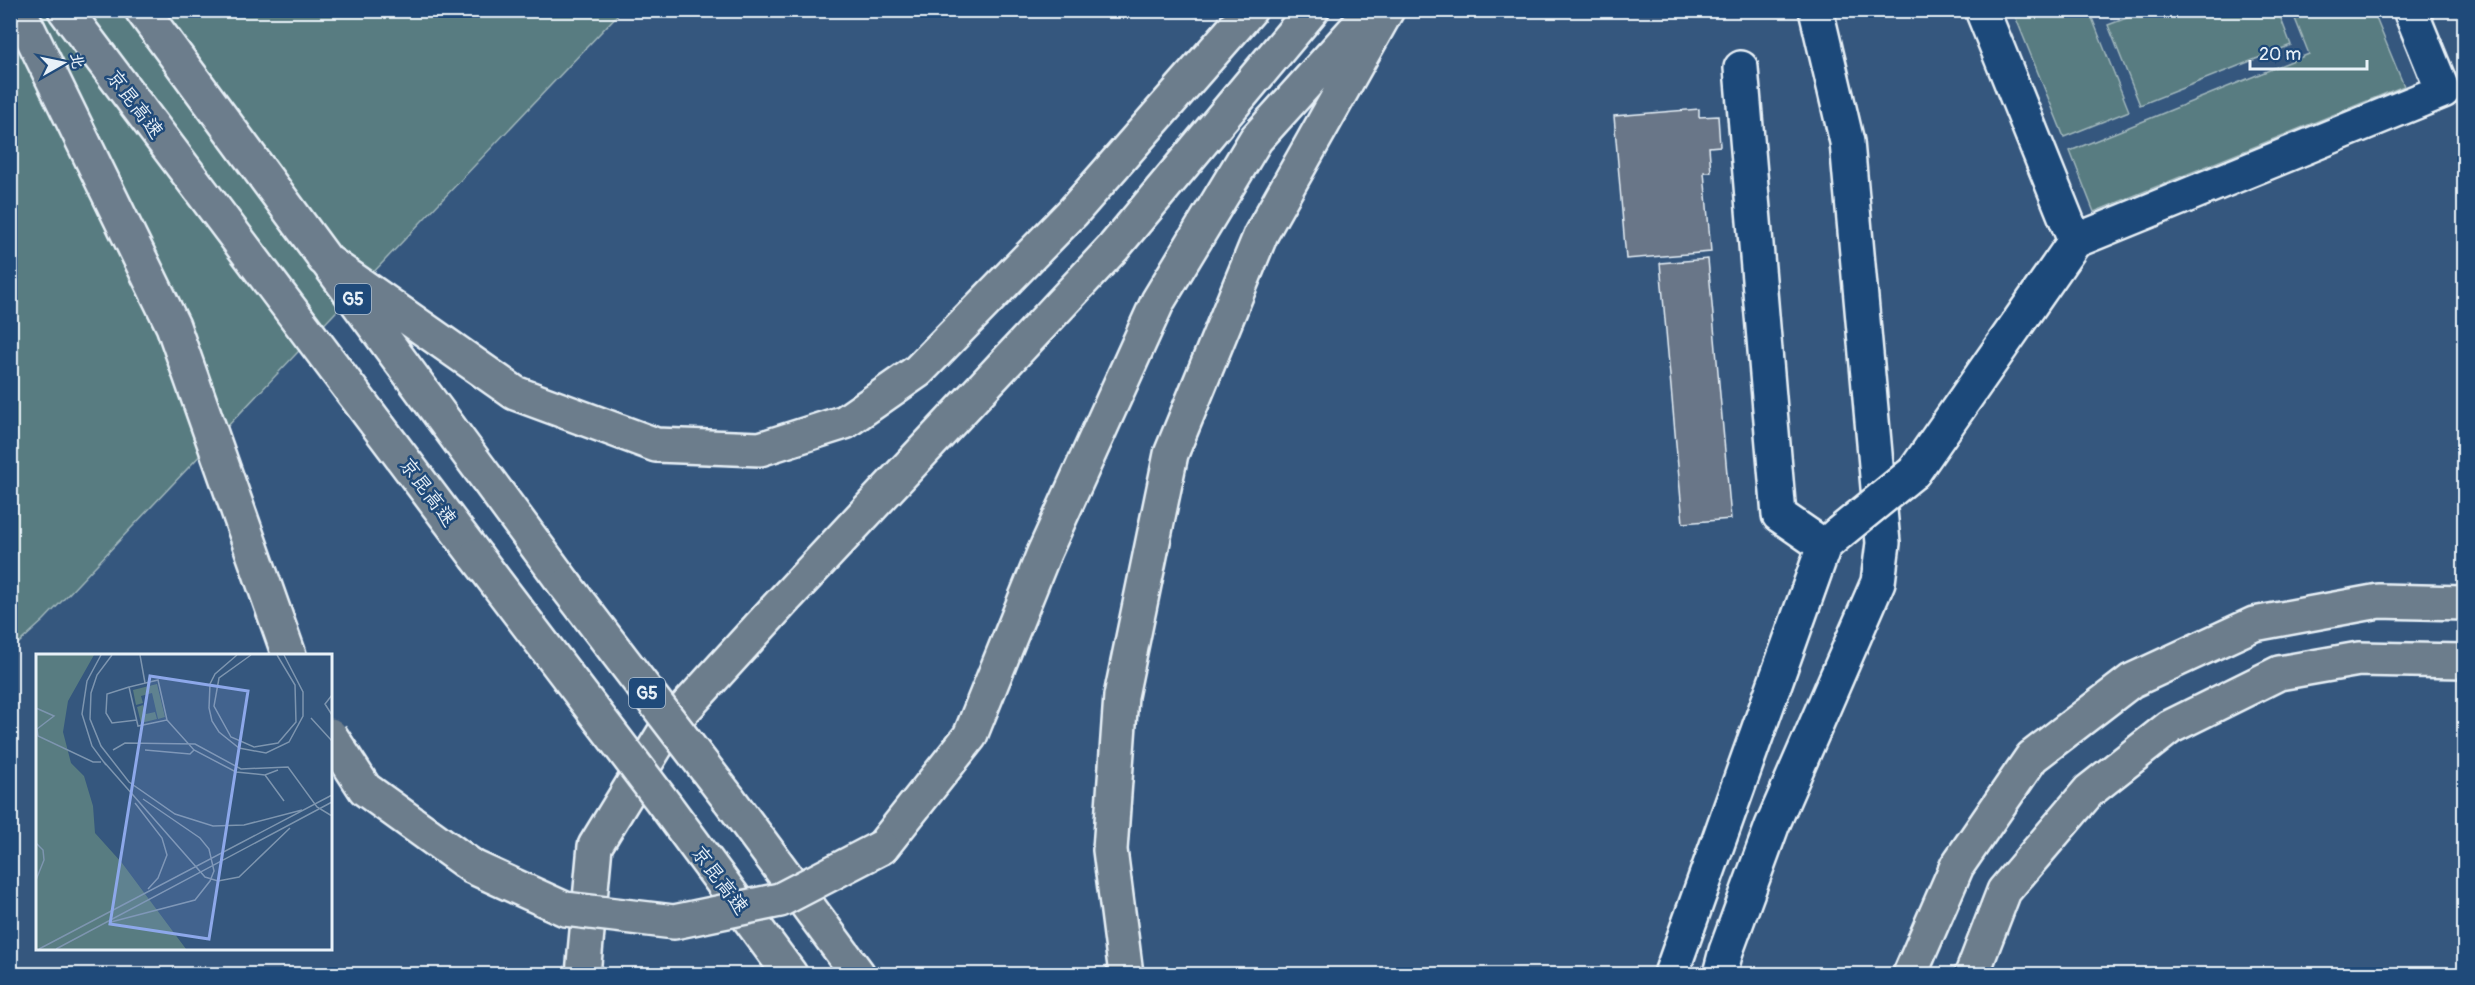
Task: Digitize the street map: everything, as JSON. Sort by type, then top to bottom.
[{"type":"main road","points":[[19,10],[172,326],[289,654]]},
{"type":"main road","name":"京昆高速","points":[[65,10],[666,806],[790,975]]},
{"type":"main road","name":"G5","points":[[142,10],[566,586],[729,799],[858,975]]},
{"type":"main road","points":[[324,259],[515,393],[656,445],[760,449],[845,422],[918,371],[1073,212],[1250,10]]},
{"type":"main road","points":[[583,975],[596,846],[667,728],[1114,247],[1312,10]]},
{"type":"main road","points":[[332,738],[365,789],[473,867],[565,909],[674,922],[780,900],[882,847],[970,736],[1044,553],[1158,301],[1256,139],[1372,10]]},
{"type":"main road","points":[[1126,975],[1110,850],[1121,696],[1171,454],[1261,234],[1388,10]]},
{"type":"main road","points":[[1910,975],[1957,866],[2032,757],[2131,681],[2254,624],[2379,601],[2464,603]]},
{"type":"main road","points":[[1972,975],[2004,891],[2089,791],[2170,726],[2279,674],[2359,659],[2464,661]]},
{"type":"street","points":[[1720,975],[1726,951],[1772,825],[1878,582],[1883,543],[1846,142],[1816,10]]},
{"type":"street","points":[[1982,10],[2075,241]]},
{"type":"street","points":[[1671,975],[1831,540],[1914,472],[2075,241],[2443,91],[2410,10]]},
{"type":"street","points":[[1741,68],[1779,515],[1831,540]]},
{"type":"green space","points":[[11,11],[621,11],[44,620],[11,650]]},
{"type":"green space","points":[[2013,11],[2108,11],[2092,18],[2129,111],[2064,137]]},
{"type":"green space","points":[[2145,11],[2278,11],[2291,45],[2140,105],[2108,25]]},
{"type":"green space","points":[[2292,11],[2373,11],[2404,86],[2094,212],[2070,151],[2309,54]]},
{"type":"building","points":[[1699,109],[1699,117],[1718,116],[1720,146],[1709,147],[1711,172],[1704,172],[1711,252],[1626,259],[1614,116]]},
{"type":"building","points":[[1708,259],[1731,519],[1683,523],[1660,263]]}]
